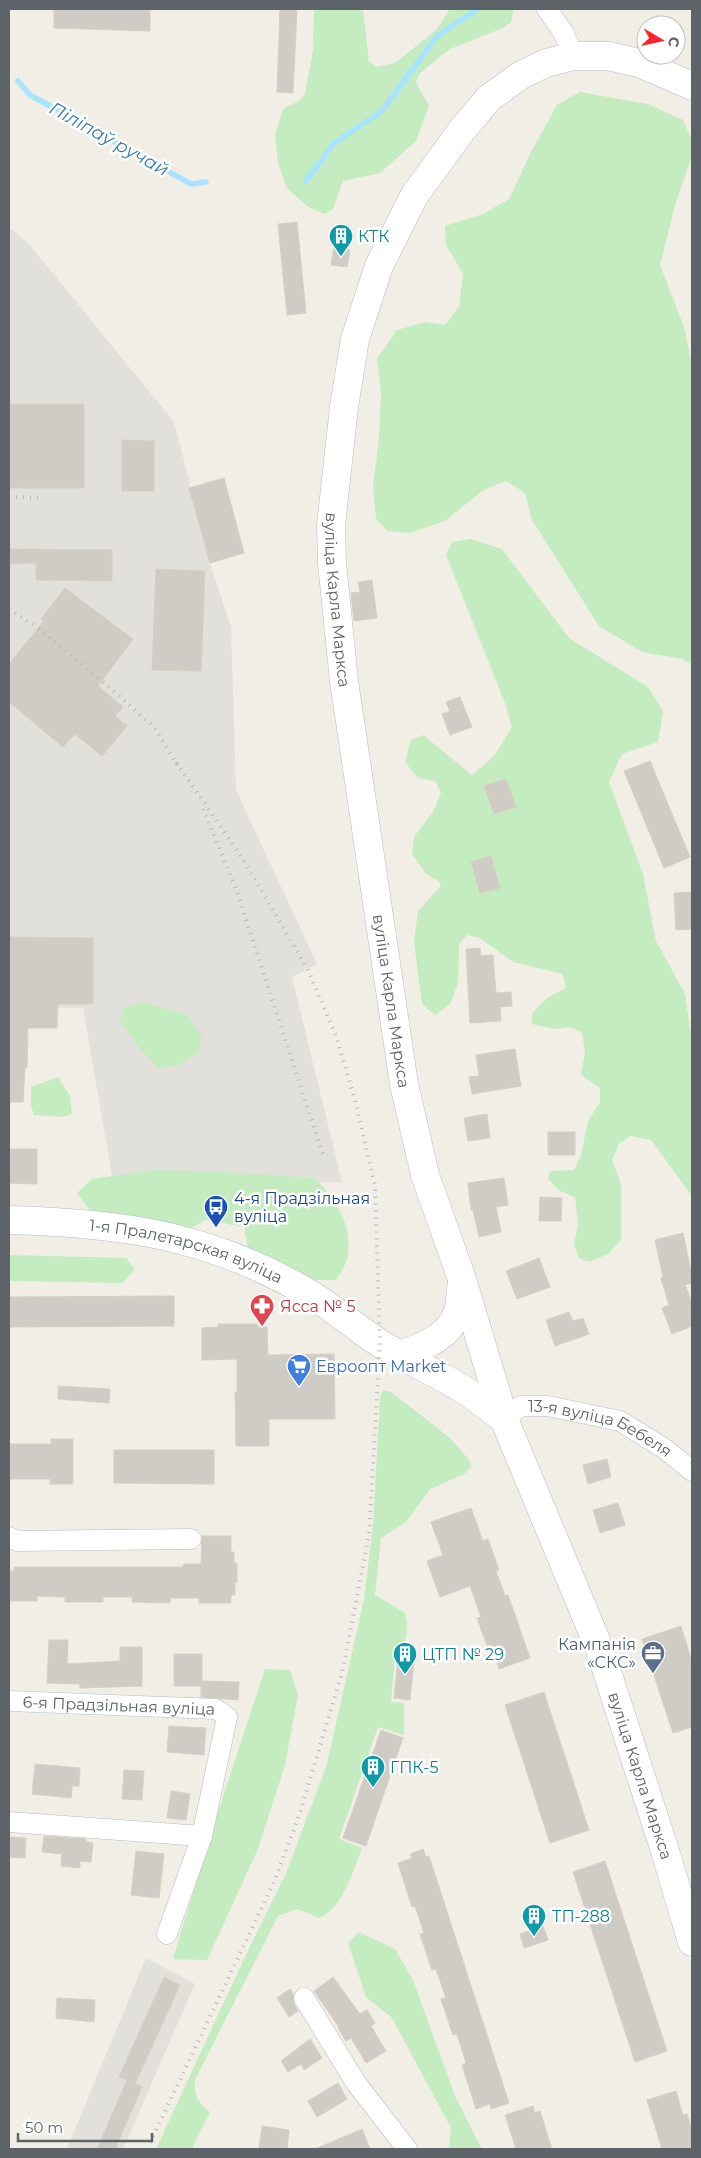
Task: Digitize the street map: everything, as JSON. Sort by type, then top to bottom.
[{"type":"main road","name":"вуліца Карла Маркса","points":[[692,86],[639,64],[608,56],[574,56],[546,63],[521,75],[489,98],[462,130],[414,196],[379,266],[355,339],[344,406],[332,525],[332,563],[344,681],[404,1084],[425,1175],[462,1279],[504,1419],[596,1640],[666,1854],[692,1942]]},
{"type":"main road","name":"1-я Пралетарская вуліца","points":[[9,1220],[72,1222],[115,1226],[158,1233],[209,1247],[257,1266],[310,1294],[400,1355]]},
{"type":"main road","name":"вуліца Карла Маркса","points":[[400,1355],[428,1344],[445,1334],[458,1314],[462,1279]]},
{"type":"main road","points":[[400,1355],[461,1388],[504,1419]]},
{"type":"street","points":[[547,9],[563,32],[574,56]]},
{"type":"street","name":"13-я вуліца Бебеля","points":[[504,1419],[521,1406],[548,1406],[620,1421],[665,1449],[692,1471]]},
{"type":"street","points":[[9,1536],[16,1541],[191,1539]]},
{"type":"street","name":"6-я Прадзільная вуліца","points":[[9,1701],[216,1709],[227,1717],[202,1836]]},
{"type":"street","points":[[9,1822],[202,1836],[167,1934]]},
{"type":"street","points":[[304,1998],[356,2083],[407,2149]]},
{"type":"shaded area","points":[[9,227],[29,244],[174,422],[210,563],[231,627],[236,790],[317,964],[292,977],[342,1182],[113,1181],[83,1008],[9,1007]]},
{"type":"shaded area","points":[[146,1958],[195,1984],[123,2149],[67,2149]]},
{"type":"green space","points":[[314,9],[363,9],[369,62],[377,67],[395,63],[437,29],[450,9],[514,9],[511,22],[503,28],[450,49],[420,73],[416,82],[429,106],[416,141],[380,173],[343,181],[333,209],[325,214],[308,207],[287,188],[278,163],[275,135],[283,109],[299,101],[305,94],[313,50]]},
{"type":"green space","points":[[580,92],[648,104],[683,120],[692,141],[692,156],[675,205],[660,265],[684,327],[692,365],[692,665],[683,659],[642,652],[599,626],[532,520],[525,493],[506,481],[483,490],[445,521],[410,533],[388,531],[376,519],[373,486],[379,439],[381,392],[377,359],[397,330],[425,322],[445,325],[459,307],[463,274],[446,245],[445,226],[483,214],[509,199],[531,152],[557,105]]},
{"type":"green space","points":[[471,539],[502,549],[569,638],[648,687],[663,711],[658,742],[622,754],[609,782],[643,874],[656,941],[685,994],[692,1042],[692,1196],[651,1140],[630,1136],[619,1144],[612,1160],[621,1184],[621,1240],[608,1254],[589,1262],[579,1258],[574,1244],[578,1225],[575,1197],[560,1191],[548,1179],[550,1171],[574,1170],[581,1155],[588,1121],[600,1102],[600,1088],[581,1075],[585,1052],[582,1033],[570,1027],[554,1029],[532,1024],[532,1013],[548,997],[566,988],[563,974],[513,962],[480,938],[467,935],[459,944],[458,983],[450,1004],[435,1015],[422,1004],[414,942],[418,911],[441,886],[439,881],[426,874],[412,854],[414,837],[433,812],[441,793],[435,781],[418,778],[405,762],[411,740],[423,735],[472,775],[495,755],[512,727],[505,703],[446,555],[452,542]]},
{"type":"green space","points":[[142,1002],[188,1015],[202,1037],[199,1053],[177,1066],[157,1068],[137,1045],[120,1020],[122,1009]]},
{"type":"green space","points":[[58,1077],[70,1096],[72,1114],[62,1117],[34,1115],[31,1106],[31,1087]]},
{"type":"green space","points":[[155,1170],[209,1171],[315,1178],[336,1204],[345,1223],[349,1244],[345,1265],[336,1280],[314,1280],[248,1249],[244,1227],[205,1220],[188,1230],[91,1212],[77,1193],[92,1179]]},
{"type":"green space","points":[[9,1255],[126,1258],[135,1269],[123,1283],[9,1281]]},
{"type":"green space","points":[[383,1390],[391,1392],[449,1437],[470,1461],[471,1467],[464,1474],[430,1489],[406,1522],[381,1538],[375,1595],[405,1613],[407,1621],[404,1642],[402,1646],[396,1647],[391,1702],[404,1703],[404,1735],[378,1727],[339,1839],[362,1848],[351,1878],[334,1907],[327,1914],[319,1918],[297,1909],[278,1916],[195,2080],[197,2098],[210,2112],[192,2149],[156,2149],[287,1871],[327,1764],[364,1599],[373,1525],[380,1398]]},
{"type":"green space","points":[[265,1669],[290,1670],[298,1695],[285,1765],[258,1849],[207,1960],[173,1959],[215,1821]]},
{"type":"green space","points":[[359,1932],[395,1949],[413,1980],[455,2096],[482,2149],[449,2149],[451,2128],[392,2018],[366,1997],[348,1943]]},
{"type":"building","points":[[54,9],[150,9],[150,31],[54,28]]},
{"type":"building","points":[[280,9],[297,9],[293,93],[277,92]]},
{"type":"building","points":[[297,222],[306,313],[287,315],[278,224]]},
{"type":"building","name":"КТК","points":[[334,247],[350,250],[347,267],[331,265]]},
{"type":"building","points":[[9,404],[84,404],[84,488],[9,488]]},
{"type":"building","points":[[122,440],[154,441],[154,491],[122,491]]},
{"type":"building","points":[[224,478],[244,553],[210,563],[189,488]]},
{"type":"building","points":[[9,549],[112,550],[112,581],[36,580],[36,563],[9,564]]},
{"type":"building","points":[[156,569],[205,571],[201,671],[152,670]]},
{"type":"building","points":[[372,580],[377,618],[354,621],[351,593],[360,592],[358,582]]},
{"type":"building","points":[[65,588],[133,639],[98,686],[123,707],[115,716],[127,726],[102,756],[75,734],[63,747],[9,702],[9,664],[44,621],[41,619]]},
{"type":"building","points":[[460,697],[472,727],[450,735],[442,714],[450,711],[446,702]]},
{"type":"building","points":[[650,761],[690,857],[664,868],[624,771]]},
{"type":"building","points":[[506,779],[516,807],[494,814],[484,786]]},
{"type":"building","points":[[491,856],[500,888],[480,893],[471,862]]},
{"type":"building","points":[[692,892],[692,929],[676,930],[674,893]]},
{"type":"building","points":[[9,937],[93,938],[93,1004],[58,1004],[57,1028],[28,1028],[27,1068],[25,1068],[23,1102],[9,1102]]},
{"type":"building","points":[[480,948],[481,956],[493,955],[496,993],[511,992],[512,1006],[500,1007],[501,1021],[470,1023],[466,949]]},
{"type":"building","points":[[515,1049],[521,1086],[472,1094],[469,1077],[479,1076],[476,1055]]},
{"type":"building","points":[[487,1114],[490,1138],[468,1141],[464,1118]]},
{"type":"building","points":[[548,1132],[575,1132],[575,1155],[548,1155]]},
{"type":"building","points":[[9,1149],[37,1149],[37,1184],[9,1183]]},
{"type":"building","points":[[504,1178],[508,1205],[496,1207],[501,1232],[479,1237],[473,1210],[471,1210],[468,1183]]},
{"type":"building","points":[[540,1197],[562,1198],[561,1221],[539,1221]]},
{"type":"building","points":[[683,1233],[692,1275],[692,1283],[685,1285],[692,1302],[692,1326],[672,1334],[662,1308],[669,1305],[661,1278],[663,1277],[655,1240]]},
{"type":"building","points":[[539,1258],[550,1287],[517,1299],[506,1271]]},
{"type":"building","points":[[174,1296],[174,1326],[9,1327],[9,1297]]},
{"type":"building","points":[[569,1312],[573,1321],[583,1318],[589,1334],[555,1346],[546,1320]]},
{"type":"building","points":[[218,1324],[257,1324],[258,1327],[267,1327],[268,1355],[334,1354],[335,1419],[269,1419],[269,1446],[236,1446],[235,1392],[237,1392],[237,1359],[202,1360],[202,1328],[218,1327]]},
{"type":"building","points":[[58,1386],[110,1389],[109,1403],[58,1399]]},
{"type":"building","points":[[51,1439],[73,1439],[73,1484],[50,1484],[50,1479],[9,1479],[9,1444],[51,1444]]},
{"type":"building","points":[[114,1450],[214,1450],[214,1484],[114,1483]]},
{"type":"building","points":[[607,1459],[611,1477],[588,1484],[583,1465]]},
{"type":"building","points":[[618,1503],[625,1525],[600,1533],[593,1510]]},
{"type":"building","points":[[471,1508],[483,1541],[488,1539],[499,1570],[496,1571],[505,1596],[508,1595],[530,1658],[499,1669],[493,1651],[490,1652],[477,1618],[481,1617],[470,1586],[440,1597],[427,1561],[443,1555],[431,1522]]},
{"type":"building","points":[[202,1536],[231,1536],[231,1552],[234,1552],[234,1563],[237,1563],[237,1582],[235,1582],[235,1595],[231,1595],[231,1603],[199,1603],[199,1598],[170,1598],[170,1603],[132,1602],[132,1597],[103,1597],[103,1602],[65,1602],[65,1597],[37,1596],[37,1601],[9,1601],[9,1571],[14,1571],[14,1567],[183,1567],[184,1564],[201,1564]]},
{"type":"building","points":[[681,1626],[692,1662],[692,1727],[673,1733],[642,1639]]},
{"type":"building","points":[[49,1640],[68,1640],[67,1664],[120,1661],[120,1647],[142,1647],[142,1686],[80,1688],[80,1684],[47,1683]]},
{"type":"building","name":"ЦТП № 29","points":[[399,1649],[415,1651],[410,1700],[394,1698]]},
{"type":"building","points":[[174,1654],[202,1654],[202,1681],[239,1682],[238,1700],[201,1697],[201,1686],[174,1686]]},
{"type":"building","points":[[544,1692],[589,1830],[550,1843],[505,1705]]},
{"type":"building","points":[[169,1726],[206,1728],[204,1755],[167,1752]]},
{"type":"building","name":"ГПК-5","points":[[381,1730],[403,1738],[366,1846],[343,1838]]},
{"type":"building","points":[[35,1764],[80,1768],[79,1786],[72,1786],[71,1798],[32,1794]]},
{"type":"building","points":[[124,1770],[144,1771],[142,1800],[122,1799]]},
{"type":"building","points":[[171,1791],[190,1794],[186,1820],[167,1818]]},
{"type":"building","points":[[44,1836],[86,1839],[86,1842],[93,1843],[91,1862],[80,1861],[80,1868],[61,1866],[62,1854],[42,1852]]},
{"type":"building","points":[[9,1837],[26,1838],[25,1858],[9,1857]]},
{"type":"building","points":[[423,1849],[426,1857],[429,1856],[509,2103],[491,2109],[490,2104],[476,2109],[462,2065],[466,2063],[457,2034],[453,2035],[441,1999],[446,1998],[436,1969],[432,1970],[420,1934],[424,1933],[415,1906],[412,1907],[398,1863],[412,1858],[410,1854]]},
{"type":"building","points":[[136,1851],[164,1854],[159,1898],[131,1895]]},
{"type":"building","points":[[605,1861],[667,2051],[635,2062],[573,1872]]},
{"type":"building","name":"ТП-288","points":[[543,1926],[548,1940],[524,1948],[520,1934]]},
{"type":"building","points":[[164,1977],[180,1985],[135,2084],[130,2082],[142,2087],[115,2149],[97,2149],[127,2080],[119,2077]]},
{"type":"building","points":[[333,1977],[360,2014],[367,2010],[375,2023],[371,2026],[386,2051],[366,2063],[351,2038],[346,2041],[339,2027],[314,1991]]},
{"type":"building","points":[[290,1989],[298,2011],[289,2017],[277,1998]]},
{"type":"building","points":[[57,1998],[95,2000],[94,2022],[56,2018]]},
{"type":"building","points":[[310,2039],[322,2058],[304,2070],[301,2064],[288,2072],[281,2061]]},
{"type":"building","points":[[338,2083],[347,2099],[317,2117],[308,2101]]},
{"type":"building","points":[[676,2091],[683,2115],[687,2114],[692,2130],[692,2149],[662,2149],[647,2100]]},
{"type":"building","points":[[533,2106],[535,2113],[540,2111],[552,2149],[516,2149],[505,2115]]},
{"type":"building","points":[[262,2126],[289,2130],[287,2149],[259,2149]]},
{"type":"building","points":[[362,2129],[370,2149],[315,2149]]},
{"type":"waterway","name":"Піліпаў ручай","points":[[306,181],[334,143],[382,111],[437,36],[478,9]]},
{"type":"waterway","name":"Піліпаў ручай","points":[[18,81],[30,95],[191,184],[206,182]]},
{"type":"railway","points":[[9,497],[41,498]]},
{"type":"railway","points":[[9,609],[42,631],[155,728],[179,768]]},
{"type":"railway","points":[[147,2149],[274,1882],[299,1816],[342,1673],[369,1535],[380,1343],[375,1185],[355,1100],[336,1036],[308,970],[239,853],[176,762]]},
{"type":"railway","points":[[203,809],[235,886],[324,1158]]},
{"type":"place","name":"КТК","points":[[341,257]]},
{"type":"place","name":"4-я Прадзільная вуліца","points":[[216,1228]]},
{"type":"place","name":"Ясса № 5","points":[[262,1327]]},
{"type":"place","name":"Евроопт Market","points":[[299,1387]]},
{"type":"place","name":"Кампанія «СКС»","points":[[653,1674]]},
{"type":"place","name":"ЦТП № 29","points":[[405,1675]]},
{"type":"place","name":"ГПК-5","points":[[373,1788]]},
{"type":"place","name":"ТП-288","points":[[534,1937]]}]
